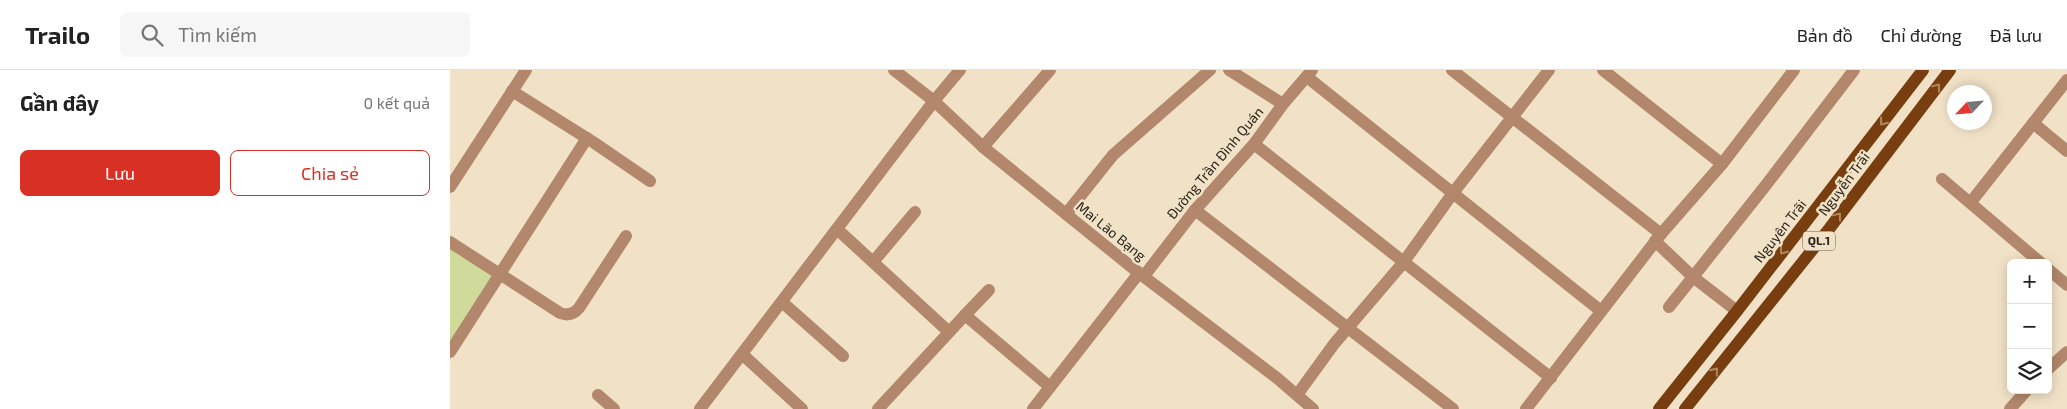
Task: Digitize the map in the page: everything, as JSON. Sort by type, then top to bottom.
[{"type":"main road","name":"Nguyên Trãi","points":[[1659,409],[1923,70]]},
{"type":"main road","name":"Nguyễn Trãi","points":[[1685,409],[1829,229],[1950,70]]},
{"type":"street","points":[[450,187],[526,70]]},
{"type":"street","name":"Mai Lão Bạng","points":[[894,70],[934,101],[983,147],[1141,275],[1313,409]]},
{"type":"street","points":[[700,409],[934,101],[960,70]]},
{"type":"street","points":[[983,147],[1050,70]]},
{"type":"street","points":[[1066,214],[1113,155],[1210,70]]},
{"type":"street","points":[[1229,70],[1283,104]]},
{"type":"street","points":[[1452,70],[1658,237],[1693,276],[1737,311]]},
{"type":"street","points":[[1297,395],[1334,344],[1403,263],[1453,193],[1549,70]]},
{"type":"street","points":[[1603,70],[1722,164]]},
{"type":"street","points":[[1526,409],[1658,237],[1722,164],[1794,70]]},
{"type":"street","points":[[1670,306],[1854,70]]},
{"type":"street","points":[[1309,74],[1453,193],[1601,310]]},
{"type":"street","name":"Đường Trần Đình Quán","points":[[1033,409],[1195,210],[1254,144],[1283,104],[1309,74]]},
{"type":"street","points":[[1971,202],[2067,80]]},
{"type":"street","points":[[512,91],[588,138],[650,181]]},
{"type":"street","points":[[2033,123],[2067,151]]},
{"type":"street","points":[[450,352],[588,138]]},
{"type":"street","points":[[1254,144],[1551,378]]},
{"type":"street","points":[[1942,179],[2036,259]]},
{"type":"street","points":[[1195,210],[1453,409]]},
{"type":"street","points":[[873,262],[914,212]]},
{"type":"street","points":[[837,229],[949,332]]},
{"type":"street","points":[[450,242],[499,276],[560,313],[572,314],[580,308],[626,236]]},
{"type":"street","points":[[2052,272],[2067,285]]},
{"type":"street","points":[[878,409],[989,290]]},
{"type":"street","points":[[782,302],[843,356]]},
{"type":"street","points":[[965,315],[1050,387]]},
{"type":"street","points":[[2052,365],[2067,352]]},
{"type":"street","points":[[742,354],[802,409]]},
{"type":"street","points":[[2010,409],[2023,394]]},
{"type":"street","points":[[598,395],[614,409]]},
{"type":"green space","points":[[450,242],[499,275],[450,351]]}]
